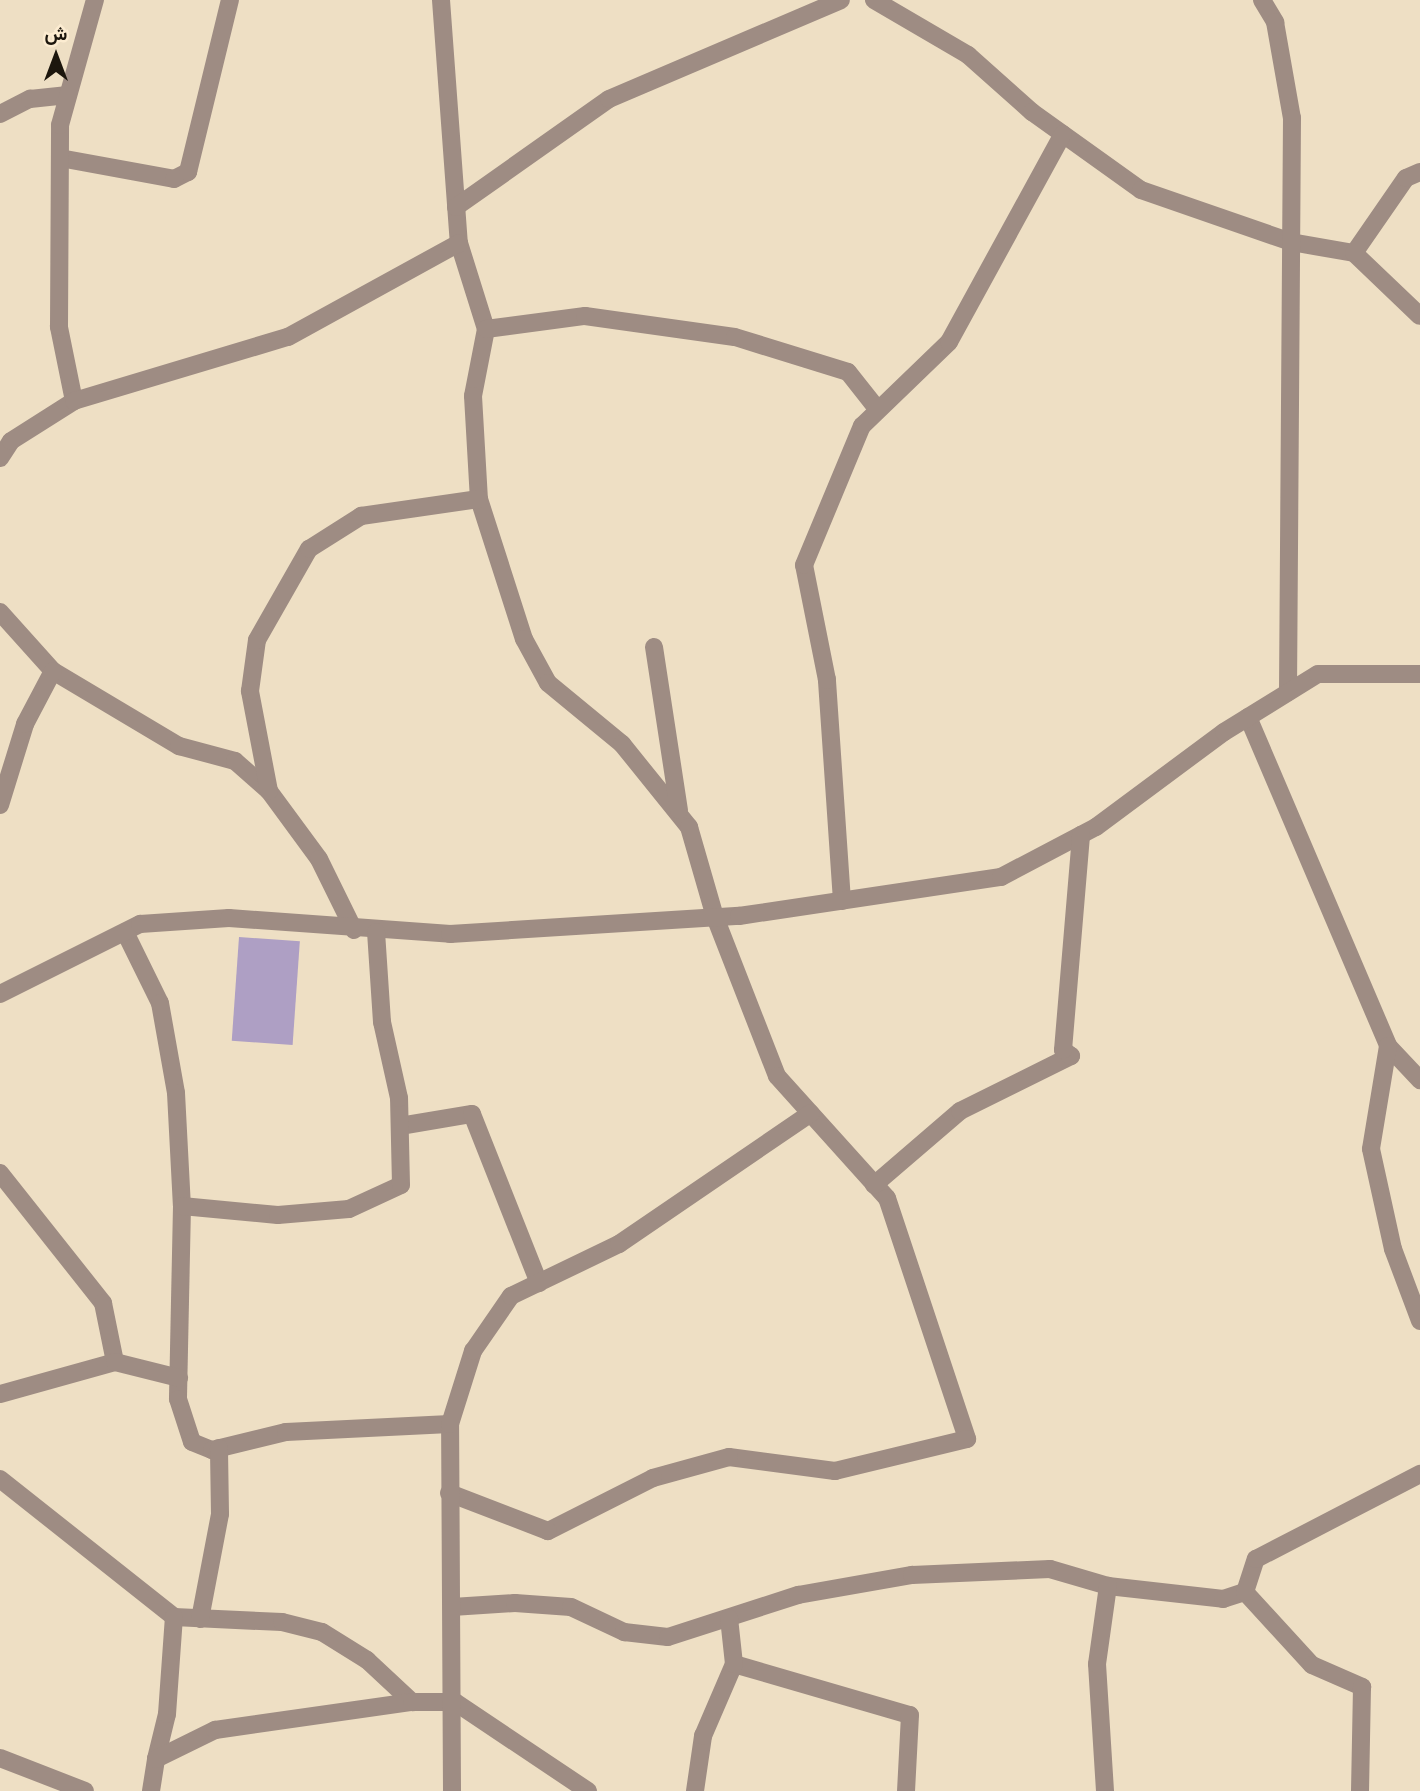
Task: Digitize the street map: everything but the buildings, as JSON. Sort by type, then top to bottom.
[{"type":"street","points":[[74,401],[59,327],[60,125],[95,0]]},
{"type":"street","points":[[60,158],[174,179],[188,172],[230,0]]},
{"type":"street","points":[[441,0],[459,243],[486,329],[473,396],[479,499],[524,639],[548,683],[622,744],[689,827],[715,917],[777,1076],[887,1198],[967,1439],[835,1471],[729,1457],[653,1479],[548,1531],[449,1493]]},
{"type":"street","points":[[456,207],[609,99],[841,0]]},
{"type":"street","points":[[874,0],[968,55],[1063,134],[1140,190],[1291,242],[1354,253],[1420,316]]},
{"type":"street","points":[[1262,0],[1275,22],[1292,117],[1288,692]]},
{"type":"street","points":[[0,114],[30,99],[68,95]]},
{"type":"street","points":[[842,901],[827,680],[804,565],[862,426],[949,342],[1063,134]]},
{"type":"street","points":[[1354,253],[1406,178],[1420,172]]},
{"type":"street","points":[[0,458],[11,440],[74,401],[288,337],[459,243]]},
{"type":"street","points":[[486,329],[585,316],[735,337],[848,372],[878,410]]},
{"type":"street","points":[[269,791],[250,691],[257,640],[309,549],[361,516],[479,499]]},
{"type":"street","points":[[0,612],[53,671],[179,746],[235,761],[269,791],[318,859],[354,930]]},
{"type":"street","points":[[654,647],[680,817]]},
{"type":"street","points":[[0,806],[25,724],[53,671]]},
{"type":"street","points":[[0,994],[140,924],[229,919],[376,932],[450,934],[715,917],[1001,877],[1081,835],[1248,717],[1318,674],[1420,674]]},
{"type":"street","points":[[1248,717],[1388,1046],[1420,1080]]},
{"type":"street","points":[[874,1185],[960,1111],[1071,1056],[1063,1050],[1081,835]]},
{"type":"street","points":[[125,932],[160,1003],[176,1093],[182,1206],[178,1399],[192,1442],[219,1448],[286,1432],[450,1424]]},
{"type":"street","points":[[182,1206],[278,1215],[349,1209],[401,1185],[400,1126],[382,1022],[376,932]]},
{"type":"street","points":[[1388,1046],[1371,1149],[1393,1249],[1420,1321]]},
{"type":"street","points":[[453,1791],[455,1702],[449,1493],[450,1424],[473,1352],[511,1296],[619,1244],[811,1113]]},
{"type":"street","points":[[400,1126],[472,1114],[539,1283]]},
{"type":"street","points":[[0,1172],[103,1303],[115,1362]]},
{"type":"street","points":[[0,1394],[115,1362],[179,1378]]},
{"type":"street","points":[[200,1619],[220,1514],[219,1448]]},
{"type":"street","points":[[1245,1592],[1256,1559],[1420,1474]]},
{"type":"street","points":[[0,1479],[174,1617],[282,1622],[322,1632],[367,1660],[412,1702]]},
{"type":"street","points":[[453,1607],[515,1603],[571,1607],[624,1632],[668,1637],[798,1595],[912,1575],[1050,1569],[1108,1586],[1223,1599],[1245,1592]]},
{"type":"street","points":[[1105,1791],[1097,1664],[1108,1586]]},
{"type":"street","points":[[1245,1592],[1312,1665],[1362,1687],[1360,1791]]},
{"type":"street","points":[[151,1791],[167,1714],[174,1617]]},
{"type":"street","points":[[695,1791],[703,1736],[734,1664],[729,1618]]},
{"type":"street","points":[[734,1664],[910,1715],[906,1791]]},
{"type":"street","points":[[156,1759],[215,1730],[412,1702],[455,1702],[587,1791]]},
{"type":"street","points":[[0,1758],[85,1791]]}]
